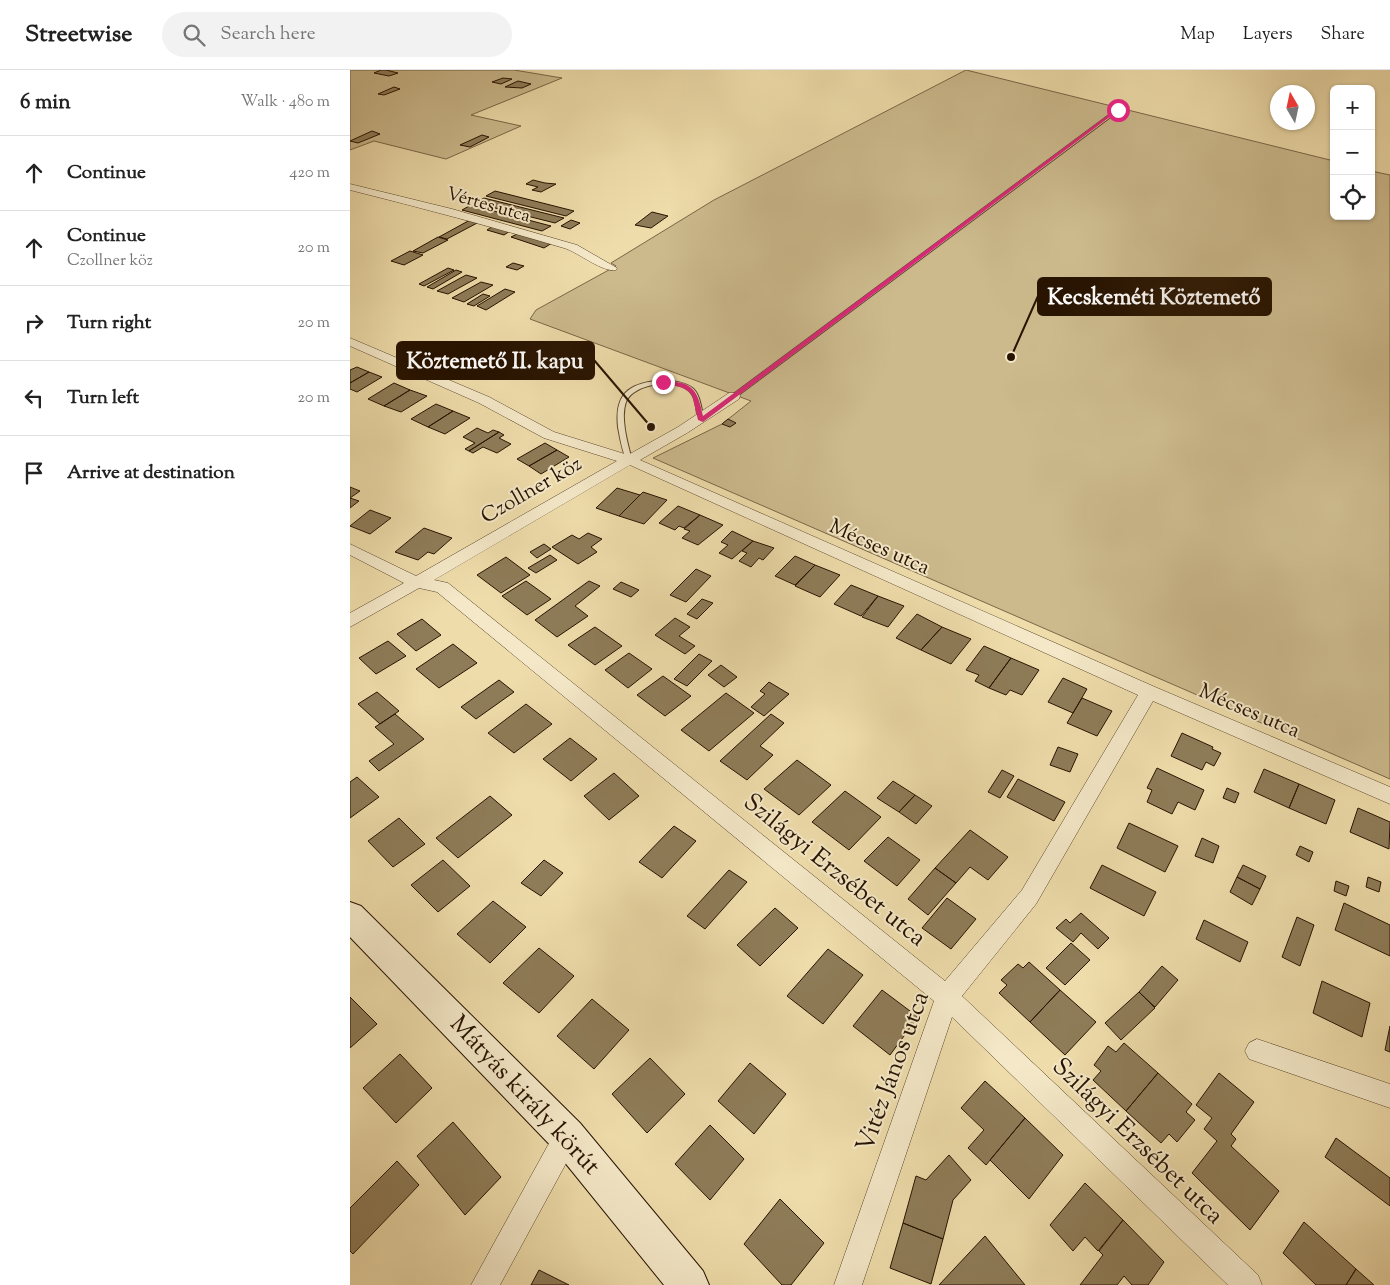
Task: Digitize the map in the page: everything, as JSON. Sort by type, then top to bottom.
[{"type":"street","name":"Vértes utca","points":[[350,187],[448,211],[574,247],[612,268]]},
{"type":"street","name":"Mécses utca","points":[[350,342],[484,400],[549,435],[629,460],[1149,692],[1390,796]]},
{"type":"street","name":"Czollner köz","points":[[350,621],[701,420],[734,396]]},
{"type":"street","name":"Szilágyi Erzsébet utca","points":[[350,550],[416,582],[442,587],[947,997],[1248,1285]]},
{"type":"street","name":"Vitéz János utca","points":[[848,1285],[947,997],[1030,897],[1149,692]]},
{"type":"street","name":"Mátyás király körút","points":[[350,916],[567,1136],[689,1285]]},
{"type":"street","points":[[1258,1051],[1390,1096]]},
{"type":"street","points":[[485,1285],[567,1136]]},
{"type":"lane","points":[[734,396],[1118,110]]},
{"type":"lane","points":[[629,460],[623,441],[621,406],[626,396],[638,387],[663,382],[687,386],[695,394],[701,420]]},
{"type":"shaded area","points":[[350,70],[514,70],[562,78],[471,115],[521,126],[446,159],[374,141],[350,150]]},
{"type":"shaded area","points":[[966,70],[1330,160],[1330,220],[1375,220],[1375,172],[1390,175],[1390,779],[653,458],[722,424],[751,401],[530,319],[536,310],[616,266],[611,263],[714,200]]},
{"type":"building","points":[[381,70],[398,73],[389,76],[374,73]]},
{"type":"building","points":[[503,78],[512,79],[501,84],[492,82]]},
{"type":"building","points":[[518,81],[531,84],[522,88],[505,87]]},
{"type":"building","points":[[394,87],[400,89],[384,95],[378,94]]},
{"type":"building","points":[[372,131],[380,134],[358,143],[350,141]]},
{"type":"building","points":[[482,135],[489,137],[470,147],[460,145]]},
{"type":"building","points":[[533,180],[556,184],[541,192],[532,190],[538,187],[526,184]]},
{"type":"building","points":[[495,191],[574,211],[566,216],[486,196]]},
{"type":"building","points":[[484,198],[564,218],[555,223],[475,203]]},
{"type":"building","points":[[471,205],[551,226],[542,231],[462,210]]},
{"type":"building","points":[[652,212],[668,216],[651,228],[635,225]]},
{"type":"building","points":[[470,220],[479,222],[447,239],[439,237]]},
{"type":"building","points":[[571,220],[580,223],[570,229],[561,226]]},
{"type":"building","points":[[493,226],[510,231],[504,235],[487,230]]},
{"type":"building","points":[[519,233],[552,243],[544,248],[511,237]]},
{"type":"building","points":[[438,237],[448,240],[423,253],[413,251]]},
{"type":"building","points":[[410,251],[423,255],[404,265],[391,261]]},
{"type":"building","points":[[513,263],[524,266],[517,270],[506,267]]},
{"type":"building","points":[[448,268],[454,270],[424,286],[419,284]]},
{"type":"building","points":[[456,270],[462,272],[433,289],[427,287]]},
{"type":"building","points":[[466,275],[477,278],[448,294],[437,291]]},
{"type":"building","points":[[481,282],[493,285],[464,302],[452,298]]},
{"type":"building","points":[[505,289],[515,292],[486,310],[477,306]]},
{"type":"building","points":[[483,294],[490,296],[474,306],[467,304]]},
{"type":"building","points":[[357,367],[369,372],[350,383],[350,370]]},
{"type":"building","points":[[369,372],[382,377],[357,392],[350,389],[350,383]]},
{"type":"building","points":[[394,383],[410,390],[384,406],[368,399]]},
{"type":"building","points":[[410,390],[427,396],[401,412],[384,406]]},
{"type":"building","points":[[436,404],[453,411],[428,427],[411,419]]},
{"type":"building","points":[[453,411],[470,418],[445,434],[428,427]]},
{"type":"building","points":[[728,419],[736,423],[730,427],[722,424]]},
{"type":"building","points":[[477,428],[488,433],[493,430],[499,432],[469,451],[465,449],[475,443],[463,437]]},
{"type":"building","points":[[499,432],[504,435],[499,438],[511,444],[497,453],[483,447],[473,453],[469,451]]},
{"type":"building","points":[[545,443],[557,450],[529,466],[517,459]]},
{"type":"building","points":[[557,450],[569,457],[541,474],[529,466]]},
{"type":"building","points":[[350,487],[360,491],[350,498]]},
{"type":"building","points":[[617,488],[640,495],[619,516],[596,508]]},
{"type":"building","points":[[643,492],[667,500],[644,524],[619,516]]},
{"type":"building","points":[[350,498],[359,501],[350,508]]},
{"type":"building","points":[[678,506],[700,515],[684,528],[679,526],[675,530],[659,523]]},
{"type":"building","points":[[370,510],[391,518],[370,534],[350,526]]},
{"type":"building","points":[[700,515],[723,525],[698,545],[682,538],[690,531],[684,529]]},
{"type":"building","points":[[424,528],[452,538],[434,554],[428,552],[418,560],[395,552]]},
{"type":"building","points":[[732,531],[753,541],[732,559],[719,553],[728,545],[721,542]]},
{"type":"building","points":[[588,533],[602,539],[591,547],[597,552],[578,564],[552,547],[572,535],[579,539]]},
{"type":"building","points":[[753,541],[774,548],[763,560],[759,558],[751,567],[739,561],[747,553],[742,551]]},
{"type":"building","points":[[544,544],[551,549],[537,558],[530,552]]},
{"type":"building","points":[[550,555],[557,560],[536,573],[528,568]]},
{"type":"building","points":[[795,556],[815,565],[795,585],[775,576]]},
{"type":"building","points":[[506,557],[530,575],[501,593],[477,575]]},
{"type":"building","points":[[815,565],[840,575],[820,597],[795,586]]},
{"type":"building","points":[[696,569],[711,576],[686,602],[670,595]]},
{"type":"building","points":[[526,581],[551,599],[527,615],[502,596]]},
{"type":"building","points":[[589,581],[600,586],[575,606],[588,616],[557,637],[535,620]]},
{"type":"building","points":[[621,582],[639,590],[631,597],[613,589]]},
{"type":"building","points":[[851,585],[878,596],[861,616],[834,604]]},
{"type":"building","points":[[878,596],[904,606],[888,627],[862,617]]},
{"type":"building","points":[[702,599],[713,603],[697,619],[687,614]]},
{"type":"building","points":[[917,614],[942,627],[921,650],[896,638]]},
{"type":"building","points":[[675,618],[690,627],[679,636],[695,646],[685,654],[655,635]]},
{"type":"building","points":[[422,619],[441,635],[416,651],[397,634]]},
{"type":"building","points":[[595,627],[622,646],[595,665],[568,645]]},
{"type":"building","points":[[942,627],[971,639],[951,664],[921,650]]},
{"type":"building","points":[[388,641],[406,656],[376,674],[359,658]]},
{"type":"building","points":[[453,644],[477,663],[439,688],[416,669]]},
{"type":"building","points":[[984,646],[1011,658],[989,688],[975,681],[979,675],[966,670]]},
{"type":"building","points":[[629,653],[652,669],[628,688],[605,670]]},
{"type":"building","points":[[699,654],[712,661],[687,686],[674,679]]},
{"type":"building","points":[[1011,658],[1039,670],[1022,695],[1010,690],[1006,695],[989,688]]},
{"type":"building","points":[[721,665],[737,677],[724,687],[708,675]]},
{"type":"building","points":[[663,676],[691,696],[665,716],[637,695]]},
{"type":"building","points":[[1063,678],[1087,689],[1073,713],[1048,702]]},
{"type":"building","points":[[499,680],[514,692],[476,719],[461,707]]},
{"type":"building","points":[[769,682],[789,694],[764,716],[751,707],[765,694],[760,691]]},
{"type":"building","points":[[377,692],[399,711],[380,724],[358,704]]},
{"type":"building","points":[[726,693],[754,713],[709,751],[681,730]]},
{"type":"building","points":[[1082,698],[1112,711],[1097,736],[1067,723]]},
{"type":"building","points":[[526,704],[552,724],[514,753],[488,733]]},
{"type":"building","points":[[395,714],[424,739],[379,771],[369,761],[394,744],[375,727]]},
{"type":"building","points":[[771,714],[784,723],[760,746],[773,755],[747,780],[720,761]]},
{"type":"building","points":[[1182,733],[1213,747],[1212,749],[1221,753],[1214,766],[1206,762],[1202,770],[1171,756]]},
{"type":"building","points":[[570,738],[597,759],[571,781],[543,759]]},
{"type":"building","points":[[1058,747],[1078,754],[1070,772],[1050,765]]},
{"type":"building","points":[[797,760],[831,785],[799,815],[764,789]]},
{"type":"building","points":[[1157,768],[1204,790],[1195,810],[1178,802],[1172,814],[1147,802],[1152,790],[1147,788]]},
{"type":"building","points":[[1264,769],[1299,784],[1289,808],[1254,792]]},
{"type":"building","points":[[1002,770],[1014,776],[1000,798],[988,792]]},
{"type":"building","points":[[614,773],[639,796],[609,820],[584,796]]},
{"type":"building","points":[[357,777],[379,797],[350,818],[350,782]]},
{"type":"building","points":[[1018,779],[1065,802],[1054,821],[1007,797]]},
{"type":"building","points":[[893,781],[915,795],[899,812],[877,798]]},
{"type":"building","points":[[1299,784],[1335,800],[1326,824],[1289,808]]},
{"type":"building","points":[[1227,788],[1239,793],[1235,803],[1223,798]]},
{"type":"building","points":[[845,791],[881,817],[849,850],[812,822]]},
{"type":"building","points":[[915,795],[932,806],[916,824],[899,812]]},
{"type":"building","points":[[490,796],[512,815],[458,858],[436,838]]},
{"type":"building","points":[[1358,808],[1390,822],[1389,849],[1350,832]]},
{"type":"building","points":[[399,818],[425,844],[393,867],[368,841]]},
{"type":"building","points":[[1129,823],[1178,846],[1165,872],[1117,848]]},
{"type":"building","points":[[674,826],[696,841],[662,878],[639,862]]},
{"type":"building","points":[[970,830],[1008,857],[988,880],[970,867],[956,883],[935,868]]},
{"type":"building","points":[[888,837],[920,860],[897,886],[864,861]]},
{"type":"building","points":[[1202,838],[1219,846],[1213,863],[1195,856]]},
{"type":"building","points":[[1300,846],[1313,852],[1309,862],[1296,855]]},
{"type":"building","points":[[443,860],[470,886],[438,912],[411,885]]},
{"type":"building","points":[[544,860],[563,873],[541,896],[521,883]]},
{"type":"building","points":[[1102,865],[1156,892],[1144,916],[1090,888]]},
{"type":"building","points":[[1243,865],[1266,876],[1260,889],[1237,877]]},
{"type":"building","points":[[935,868],[956,883],[928,915],[908,899]]},
{"type":"building","points":[[729,870],[747,882],[705,929],[687,916]]},
{"type":"building","points":[[1237,877],[1260,889],[1252,905],[1230,892]]},
{"type":"building","points":[[1368,877],[1381,882],[1379,892],[1366,887]]},
{"type":"building","points":[[1336,881],[1349,886],[1346,896],[1334,891]]},
{"type":"building","points":[[947,898],[976,919],[951,949],[922,928]]},
{"type":"building","points":[[493,901],[526,927],[490,963],[457,934]]},
{"type":"building","points":[[1344,903],[1390,925],[1390,956],[1335,930]]},
{"type":"building","points":[[775,908],[798,928],[760,966],[737,945]]},
{"type":"building","points":[[1081,913],[1109,938],[1098,949],[1081,933],[1073,942],[1056,928],[1066,919],[1070,923]]},
{"type":"building","points":[[1297,917],[1314,925],[1300,966],[1282,957]]},
{"type":"building","points":[[1204,920],[1248,942],[1240,962],[1196,939]]},
{"type":"building","points":[[1071,943],[1090,960],[1065,985],[1046,968]]},
{"type":"building","points":[[539,948],[574,976],[539,1013],[503,983]]},
{"type":"building","points":[[828,949],[863,975],[823,1024],[787,996]]},
{"type":"building","points":[[1029,962],[1060,990],[1030,1022],[999,993],[1007,985],[1001,980],[1018,964],[1023,968]]},
{"type":"building","points":[[1162,966],[1178,980],[1155,1007],[1139,992]]},
{"type":"building","points":[[1322,981],[1370,1003],[1362,1037],[1313,1013]]},
{"type":"building","points":[[882,990],[918,1017],[890,1055],[853,1026]]},
{"type":"building","points":[[1060,990],[1096,1022],[1065,1055],[1030,1022]]},
{"type":"building","points":[[1139,992],[1155,1008],[1121,1040],[1105,1023]]},
{"type":"building","points":[[350,997],[377,1024],[350,1048]]},
{"type":"building","points":[[592,999],[629,1030],[594,1069],[557,1036]]},
{"type":"building","points":[[1390,1026],[1390,1052],[1385,1050]]},
{"type":"building","points":[[1124,1043],[1158,1073],[1126,1111],[1093,1080],[1101,1071],[1094,1065],[1108,1046],[1116,1052]]},
{"type":"building","points":[[400,1054],[432,1088],[396,1123],[363,1088]]},
{"type":"building","points":[[650,1058],[685,1094],[647,1133],[612,1094]]},
{"type":"building","points":[[750,1063],[786,1094],[754,1134],[718,1101]]},
{"type":"building","points":[[1158,1073],[1192,1104],[1186,1112],[1195,1120],[1177,1142],[1169,1134],[1161,1143],[1126,1111]]},
{"type":"building","points":[[1219,1073],[1254,1102],[1231,1134],[1236,1139],[1231,1146],[1279,1191],[1250,1230],[1192,1173],[1217,1141],[1204,1129],[1212,1118],[1196,1105]]},
{"type":"building","points":[[985,1081],[1025,1118],[986,1165],[968,1148],[984,1130],[961,1108]]},
{"type":"building","points":[[1025,1118],[1063,1155],[1029,1199],[990,1160]]},
{"type":"building","points":[[453,1122],[501,1177],[465,1215],[417,1156]]},
{"type":"building","points":[[710,1125],[744,1159],[710,1200],[675,1164]]},
{"type":"building","points":[[1336,1138],[1390,1178],[1390,1206],[1325,1157]]},
{"type":"building","points":[[949,1155],[971,1180],[953,1200],[943,1239],[903,1223],[916,1176],[926,1180]]},
{"type":"building","points":[[397,1161],[419,1185],[353,1254],[350,1251],[350,1208]]},
{"type":"building","points":[[1085,1183],[1123,1220],[1098,1251],[1085,1237],[1073,1251],[1050,1225]]},
{"type":"building","points":[[780,1199],[824,1243],[791,1285],[782,1285],[744,1244]]},
{"type":"building","points":[[1123,1220],[1164,1262],[1148,1285],[1132,1285],[1124,1276],[1117,1285],[1080,1285],[1103,1255],[1099,1251]]},
{"type":"building","points":[[1304,1222],[1356,1269],[1346,1285],[1316,1285],[1283,1253]]},
{"type":"building","points":[[903,1223],[943,1239],[931,1284],[890,1268]]},
{"type":"building","points":[[985,1236],[1025,1285],[939,1285]]},
{"type":"building","points":[[1356,1269],[1374,1285],[1346,1285]]},
{"type":"building","points":[[539,1270],[569,1285],[531,1285]]},
{"type":"place","name":"Kecskeméti Köztemető","points":[[1011,357]]},
{"type":"place","name":"Köztemető II. kapu","points":[[651,427]]},
{"type":"route","points":[[663,382],[680,384],[692,390],[695,394],[701,420],[880,288],[1080,136],[1118,110]]}]
